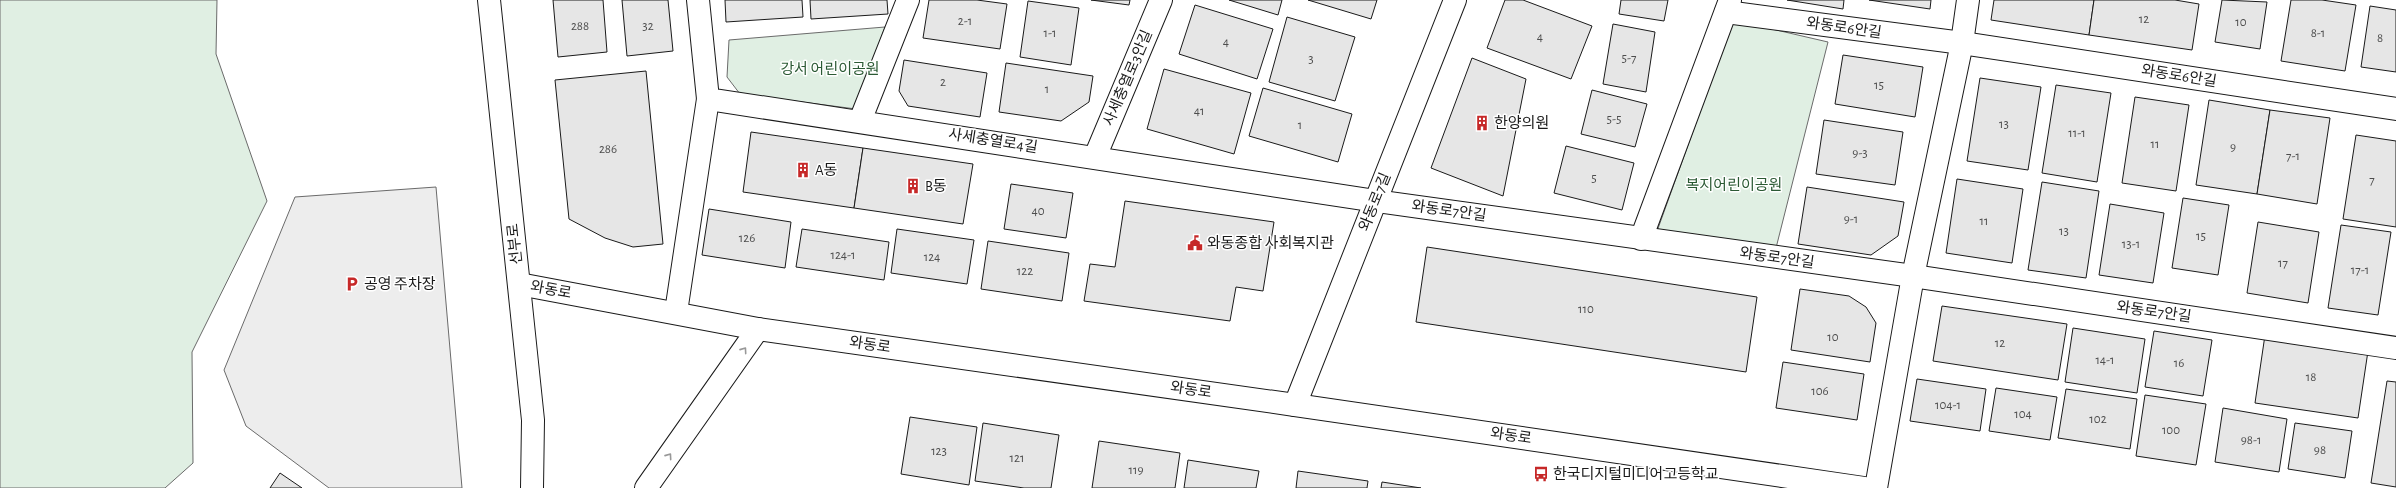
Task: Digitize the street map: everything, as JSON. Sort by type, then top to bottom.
[{"type":"street","name":"선부로","points":[[489,0],[532,420],[532,488]]},
{"type":"street","points":[[676,312],[708,99],[698,0]]},
{"type":"street","points":[[860,121],[908,0]]},
{"type":"street","name":"사세충열로3안길","points":[[1095,156],[1161,0]]},
{"type":"street","name":"와동로7길","points":[[1295,404],[1455,0]]},
{"type":"street","points":[[1876,488],[1913,276],[1962,44],[1968,0]]},
{"type":"street","points":[[1641,239],[1728,6]]},
{"type":"street","name":"와동로6안길","points":[[1728,6],[1962,44],[2396,109]]},
{"type":"street","name":"사세충열로4길","points":[[708,99],[1095,156],[1376,201]]},
{"type":"street","name":"와동로7안길","points":[[1376,201],[1913,276],[2396,348]]},
{"type":"street","name":"와동로","points":[[519,284],[676,312],[758,329],[1295,404],[1864,488]]},
{"type":"street","points":[[646,488],[758,329]]},
{"type":"green space","points":[[0,0],[217,0],[216,54],[267,201],[192,352],[193,463],[165,488],[0,488]]},
{"type":"green space","name":"복지어린이공원","points":[[1733,20],[1828,42],[1776,248],[1656,234]]},
{"type":"green space","name":"강서 어린이공원","points":[[885,27],[856,109],[740,94],[727,77],[729,40]]},
{"type":"shaded area","name":"공영 주차장","points":[[436,187],[462,488],[329,488],[246,426],[224,370],[295,197]]},
{"type":"building","points":[[553,0],[603,0],[607,52],[558,57]]},
{"type":"building","points":[[622,0],[668,0],[673,51],[627,56]]},
{"type":"building","points":[[725,0],[802,0],[803,17],[726,22]]},
{"type":"building","points":[[810,0],[887,0],[888,14],[811,19]]},
{"type":"building","points":[[929,0],[977,0],[1007,4],[1000,49],[923,38]]},
{"type":"building","points":[[1091,0],[1130,0],[1129,5]]},
{"type":"building","points":[[1229,0],[1282,0],[1278,15]]},
{"type":"building","points":[[1308,0],[1377,0],[1371,19]]},
{"type":"building","points":[[1505,0],[1523,0],[1592,26],[1571,79],[1487,48]]},
{"type":"building","points":[[1621,0],[1668,0],[1664,21],[1619,14]]},
{"type":"building","points":[[1787,0],[1844,0],[1843,9]]},
{"type":"building","points":[[1869,0],[1931,0],[1930,9]]},
{"type":"building","points":[[1994,0],[2094,0],[2089,35],[1991,20]]},
{"type":"building","points":[[2094,0],[2175,0],[2199,4],[2192,50],[2089,35]]},
{"type":"building","points":[[2222,0],[2267,2],[2260,49],[2215,42]]},
{"type":"building","points":[[2291,0],[2322,0],[2356,5],[2345,71],[2281,61]]},
{"type":"building","points":[[1028,1],[1079,8],[1071,65],[1020,57]]},
{"type":"building","points":[[1195,5],[1273,29],[1257,79],[1179,54]]},
{"type":"building","points":[[2370,6],[2396,10],[2396,72],[2361,67]]},
{"type":"building","points":[[1287,17],[1355,37],[1335,101],[1269,82]]},
{"type":"building","points":[[1613,24],[1655,32],[1646,92],[1603,84]]},
{"type":"building","points":[[1843,55],[1923,67],[1915,117],[1835,104]]},
{"type":"building","name":"한양의원","points":[[1472,58],[1526,79],[1503,196],[1431,168]]},
{"type":"building","points":[[904,60],[987,73],[980,117],[908,106],[899,91]]},
{"type":"building","points":[[1006,63],[1093,76],[1089,102],[1061,121],[999,112]]},
{"type":"building","points":[[1164,69],[1251,93],[1234,154],[1147,129]]},
{"type":"building","points":[[646,71],[663,244],[633,247],[605,238],[569,219],[555,80]]},
{"type":"building","points":[[1980,78],[2041,87],[2028,170],[1967,161]]},
{"type":"building","points":[[2056,85],[2111,93],[2097,182],[2042,173]]},
{"type":"building","points":[[1263,88],[1352,114],[1338,162],[1249,136]]},
{"type":"building","points":[[1592,90],[1647,104],[1635,147],[1581,134]]},
{"type":"building","points":[[2135,97],[2189,105],[2176,191],[2122,183]]},
{"type":"building","points":[[2209,100],[2270,110],[2257,194],[2196,185]]},
{"type":"building","points":[[2270,110],[2330,118],[2317,204],[2257,194]]},
{"type":"building","points":[[1824,120],[1903,132],[1895,185],[1816,174]]},
{"type":"building","name":"A동","points":[[751,132],[863,148],[854,208],[743,192]]},
{"type":"building","points":[[2356,135],[2396,141],[2396,227],[2343,219]]},
{"type":"building","points":[[1566,146],[1634,163],[1622,210],[1554,193]]},
{"type":"building","name":"B동","points":[[863,148],[973,164],[963,224],[854,208]]},
{"type":"building","points":[[1957,179],[2023,189],[2012,263],[1946,253]]},
{"type":"building","points":[[2042,182],[2099,191],[2086,278],[2028,270]]},
{"type":"building","points":[[1011,184],[1073,193],[1066,238],[1004,229]]},
{"type":"building","points":[[1807,187],[1904,202],[1898,236],[1871,255],[1798,244]]},
{"type":"building","points":[[2183,198],[2229,205],[2218,275],[2172,268]]},
{"type":"building","name":"와동종합 사회복지관","points":[[1125,201],[1274,222],[1263,291],[1236,287],[1230,321],[1084,301],[1090,264],[1115,267]]},
{"type":"building","points":[[2110,204],[2164,213],[2153,283],[2099,275]]},
{"type":"building","points":[[709,209],[791,222],[785,268],[702,255]]},
{"type":"building","points":[[2258,222],[2319,232],[2308,303],[2247,293]]},
{"type":"building","points":[[2341,225],[2391,232],[2378,315],[2328,308]]},
{"type":"building","points":[[802,229],[889,242],[884,280],[796,267]]},
{"type":"building","points":[[897,229],[974,240],[967,284],[891,273]]},
{"type":"building","points":[[988,241],[1069,253],[1062,301],[981,289]]},
{"type":"building","points":[[1427,247],[1757,297],[1746,372],[1416,322]]},
{"type":"building","points":[[1800,289],[1849,296],[1866,307],[1876,323],[1870,362],[1791,350]]},
{"type":"building","points":[[1942,306],[2067,324],[2058,380],[1933,361]]},
{"type":"building","points":[[2073,328],[2145,339],[2137,393],[2065,382]]},
{"type":"building","points":[[2154,331],[2212,340],[2203,396],[2145,387]]},
{"type":"building","points":[[2265,335],[2368,351],[2358,418],[2255,403]]},
{"type":"building","points":[[1783,362],[1864,374],[1857,420],[1776,408]]},
{"type":"building","points":[[1917,379],[1986,389],[1980,431],[1910,421]]},
{"type":"building","points":[[2387,381],[2396,382],[2396,487],[2371,483]]},
{"type":"building","points":[[1996,388],[2057,397],[2050,440],[1989,431]]},
{"type":"building","points":[[2066,389],[2137,399],[2130,449],[2058,438]]},
{"type":"building","points":[[2145,395],[2206,404],[2196,465],[2136,456]]},
{"type":"building","points":[[2223,408],[2287,419],[2279,472],[2215,462]]},
{"type":"building","points":[[910,417],[977,427],[969,485],[901,474]]},
{"type":"building","points":[[983,423],[1059,435],[1051,488],[1024,488],[975,481]]},
{"type":"building","points":[[2295,423],[2352,431],[2345,478],[2288,469]]},
{"type":"building","points":[[1099,441],[1180,453],[1175,488],[1092,488]]},
{"type":"building","points":[[1188,460],[1259,471],[1256,488],[1184,488]]},
{"type":"building","points":[[1298,471],[1368,481],[1367,488],[1296,488]]},
{"type":"building","points":[[280,473],[302,488],[270,488]]},
{"type":"building","points":[[1382,482],[1421,488],[1381,488]]},
{"type":"place","name":"한양의원","points":[[1482,123]]},
{"type":"place","name":"A동","points":[[803,170]]},
{"type":"place","name":"B동","points":[[913,186]]},
{"type":"place","name":"와동종합 사회복지관","points":[[1195,243]]},
{"type":"place","name":"공영 주차장","points":[[352,284]]},
{"type":"place","name":"한국디지털미디어고등학교","points":[[1541,474]]}]
